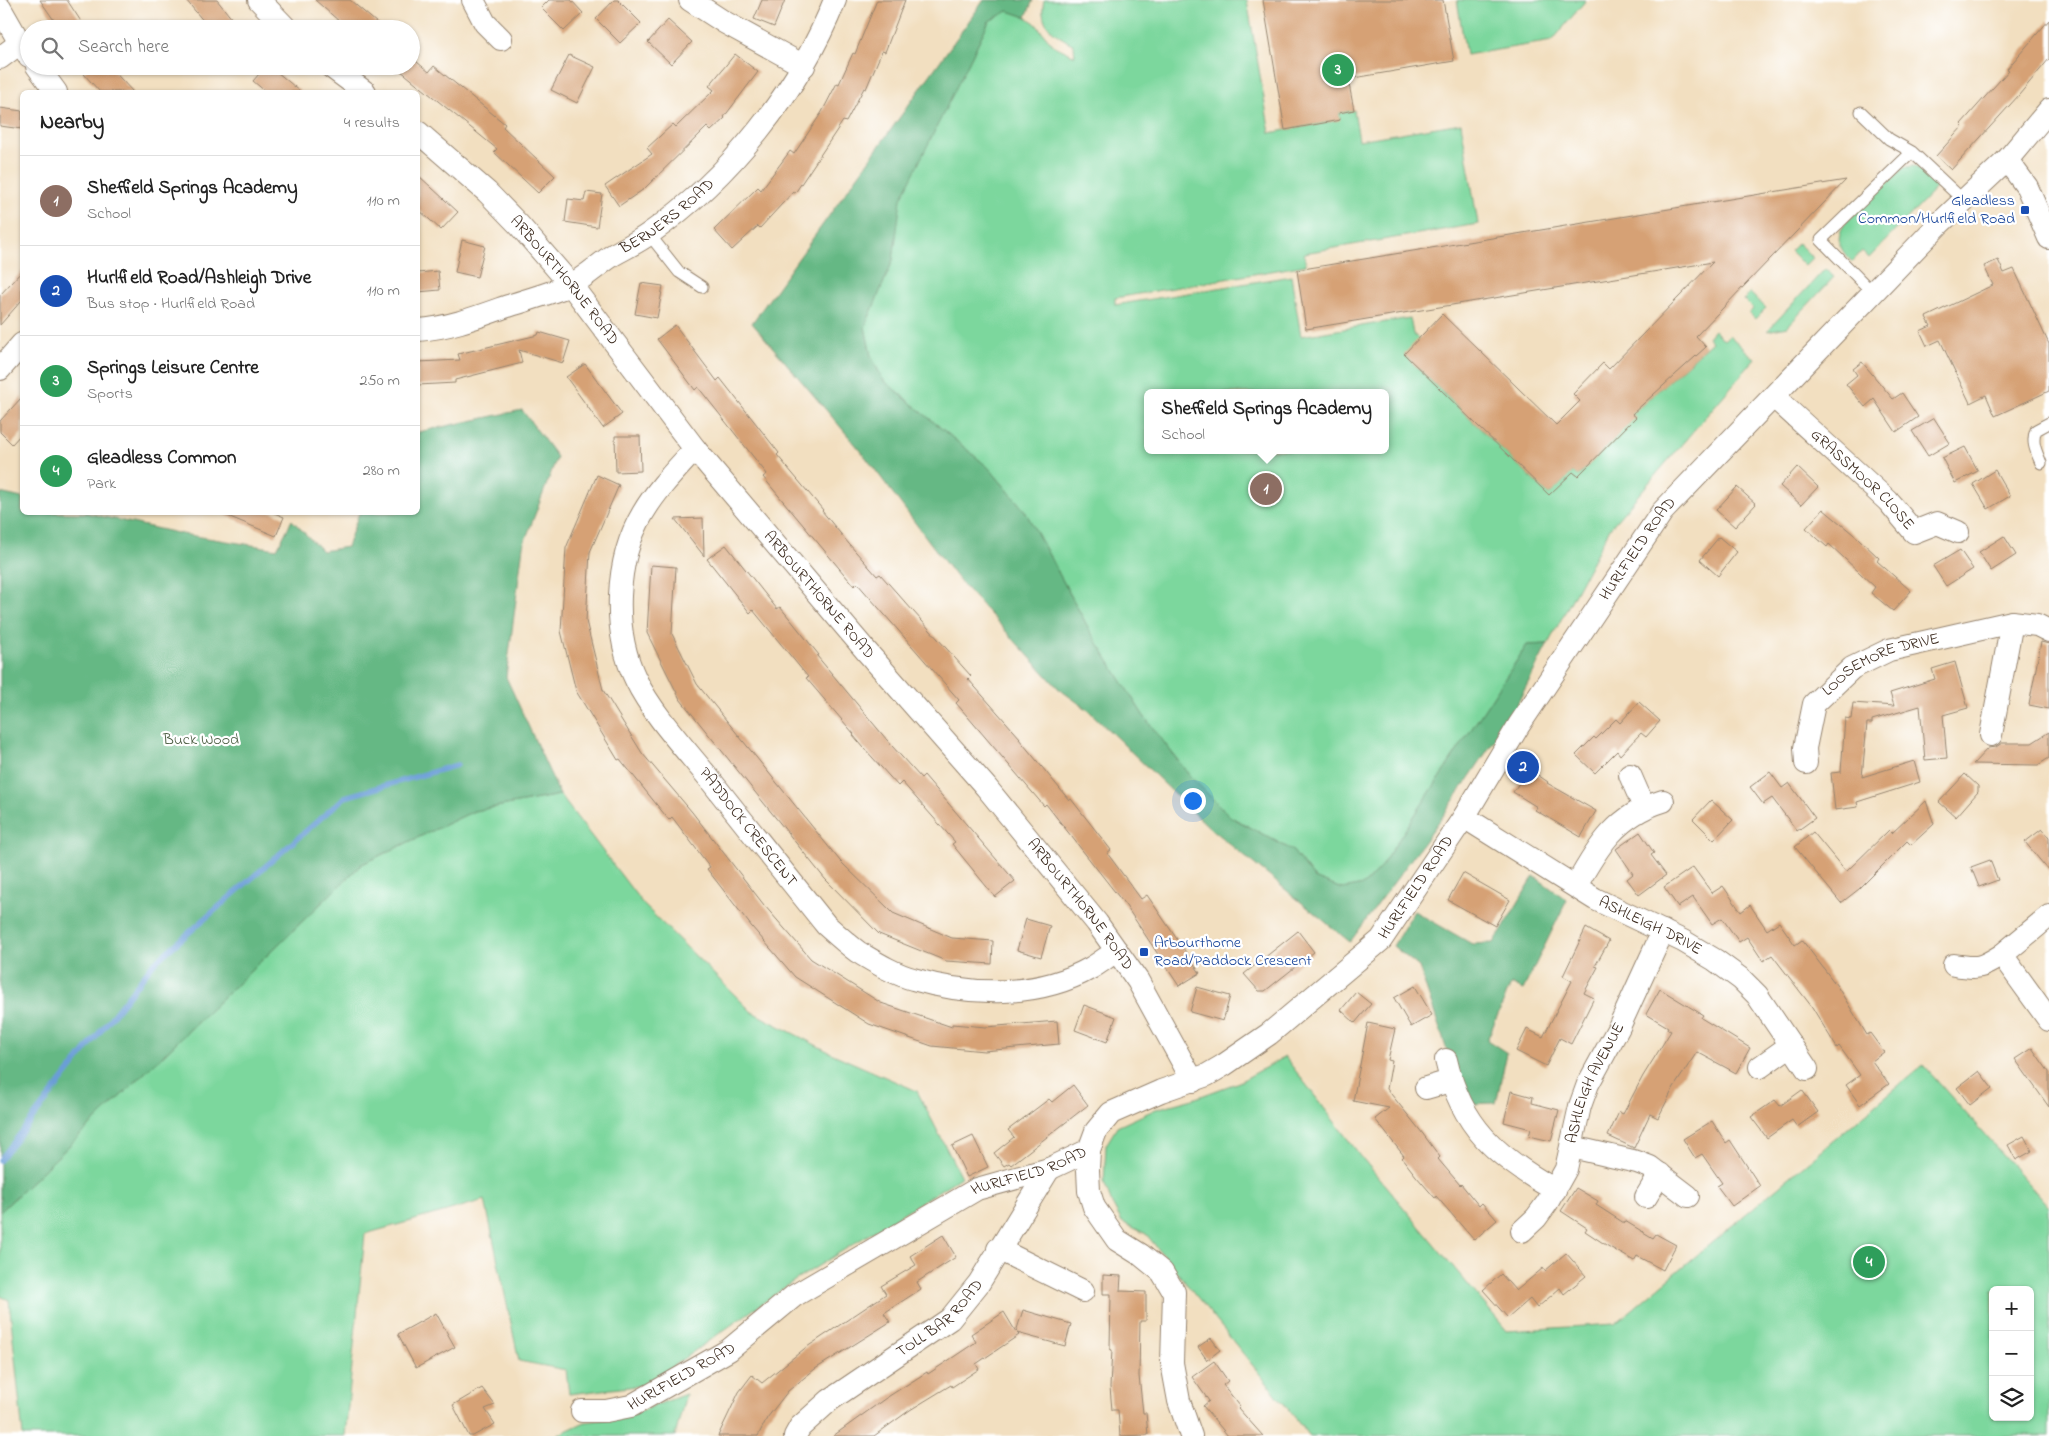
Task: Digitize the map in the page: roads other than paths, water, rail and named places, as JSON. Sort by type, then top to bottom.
[{"type":"street","points":[[260,0],[279,20]]},
{"type":"street","points":[[473,0],[485,22],[501,39]]},
{"type":"street","points":[[690,0],[724,22],[804,66]]},
{"type":"street","name":"BERNERS ROAD","points":[[420,330],[449,325],[474,318],[571,285],[612,256],[649,234],[726,167],[764,124],[804,66],[826,23],[835,0]]},
{"type":"street","points":[[0,8],[20,42]]},
{"type":"street","points":[[0,58],[20,50]]},
{"type":"street","points":[[44,75],[55,90]]},
{"type":"street","points":[[342,75],[362,90]]},
{"type":"street","name":"HURLFIELD ROAD","points":[[582,1412],[606,1411],[631,1406],[729,1350],[794,1296],[948,1205],[977,1189],[1049,1169],[1089,1150],[1096,1131],[1111,1113],[1224,1066],[1269,1034],[1381,940],[1464,817],[1519,725],[1662,512],[1963,200],[2006,160],[2049,110]]},
{"type":"street","name":"ARBOURTHORNE ROAD","points":[[420,134],[487,192],[519,225],[571,285],[696,449],[861,645],[986,787],[1092,916],[1138,981],[1193,1080]]},
{"type":"street","points":[[2006,160],[2027,187],[2049,238]]},
{"type":"street","points":[[0,369],[20,346]]},
{"type":"street","name":"GRASSMOOR CLOSE","points":[[1774,397],[1888,501],[1914,532],[1936,523],[1958,532]]},
{"type":"street","name":"PADDOCK CRESCENT","points":[[696,449],[651,499],[641,515],[628,545],[621,580],[620,618],[629,661],[636,681],[665,723],[826,925],[857,951],[911,979],[963,990],[1000,991],[1054,982],[1091,968],[1117,951]]},
{"type":"street","points":[[1991,735],[2012,622]]},
{"type":"street","name":"LOOSEMORE DRIVE","points":[[1806,763],[1805,748],[1814,704],[1852,668],[1889,650],[2012,622],[2037,625],[2049,631]]},
{"type":"street","points":[[1576,886],[1607,837],[1623,820],[1654,804],[1630,775]]},
{"type":"street","name":"ASHLEIGH DRIVE","points":[[1464,817],[1595,898],[1663,931],[1715,960],[1741,979],[1757,995],[1807,1069]]},
{"type":"street","points":[[1954,965],[1967,967],[1984,966],[2002,955],[2049,916]]},
{"type":"street","name":"ASHLEIGH AVENUE","points":[[1522,1231],[1536,1218],[1566,1170],[1580,1106],[1588,1084],[1619,1027],[1663,931]]},
{"type":"street","points":[[2002,955],[2049,1020]]},
{"type":"street","points":[[1760,1067],[1791,1046]]},
{"type":"street","points":[[1426,1088],[1448,1070],[1472,1124],[1480,1136],[1511,1164],[1555,1190]]},
{"type":"street","points":[[1572,1148],[1638,1162],[1660,1174],[1688,1196]]},
{"type":"street","points":[[1089,1150],[1088,1181],[1094,1207],[1117,1240],[1141,1255],[1162,1272],[1174,1292],[1172,1363],[1178,1401],[1191,1436]]},
{"type":"street","name":"TOLL BAR ROAD","points":[[795,1436],[800,1427],[830,1400],[950,1319],[979,1283],[1049,1169]]},
{"type":"street","points":[[1646,1197],[1660,1174]]},
{"type":"street","points":[[998,1250],[1083,1292]]},
{"type":"lane","points":[[1861,112],[1889,139],[1912,152],[1963,200]]},
{"type":"lane","points":[[1873,293],[1821,240],[1912,152]]},
{"type":"lane","points":[[649,234],[679,272],[702,287]]},
{"type":"lane","points":[[2040,463],[2033,437],[2036,430],[2049,423]]},
{"type":"waterway","points":[[0,1160],[153,964],[345,797],[457,765]]},
{"type":"place","name":"Springs Leisure Centre","points":[[1338,70]]},
{"type":"place","name":"Gleadless Common/Hurlfield Road","points":[[2025,210]]},
{"type":"place","name":"Sheffield Springs Academy","points":[[1266,489]]},
{"type":"place","name":"Hurlfield Road/Ashleigh Drive","points":[[1523,767]]},
{"type":"place","name":"Arbourthorne Road/Paddock Crescent","points":[[1144,952]]},
{"type":"place","name":"Gleadless Common","points":[[1869,1262]]},
{"type":"park label","name":"Buck Wood","points":[[201,740]]}]
